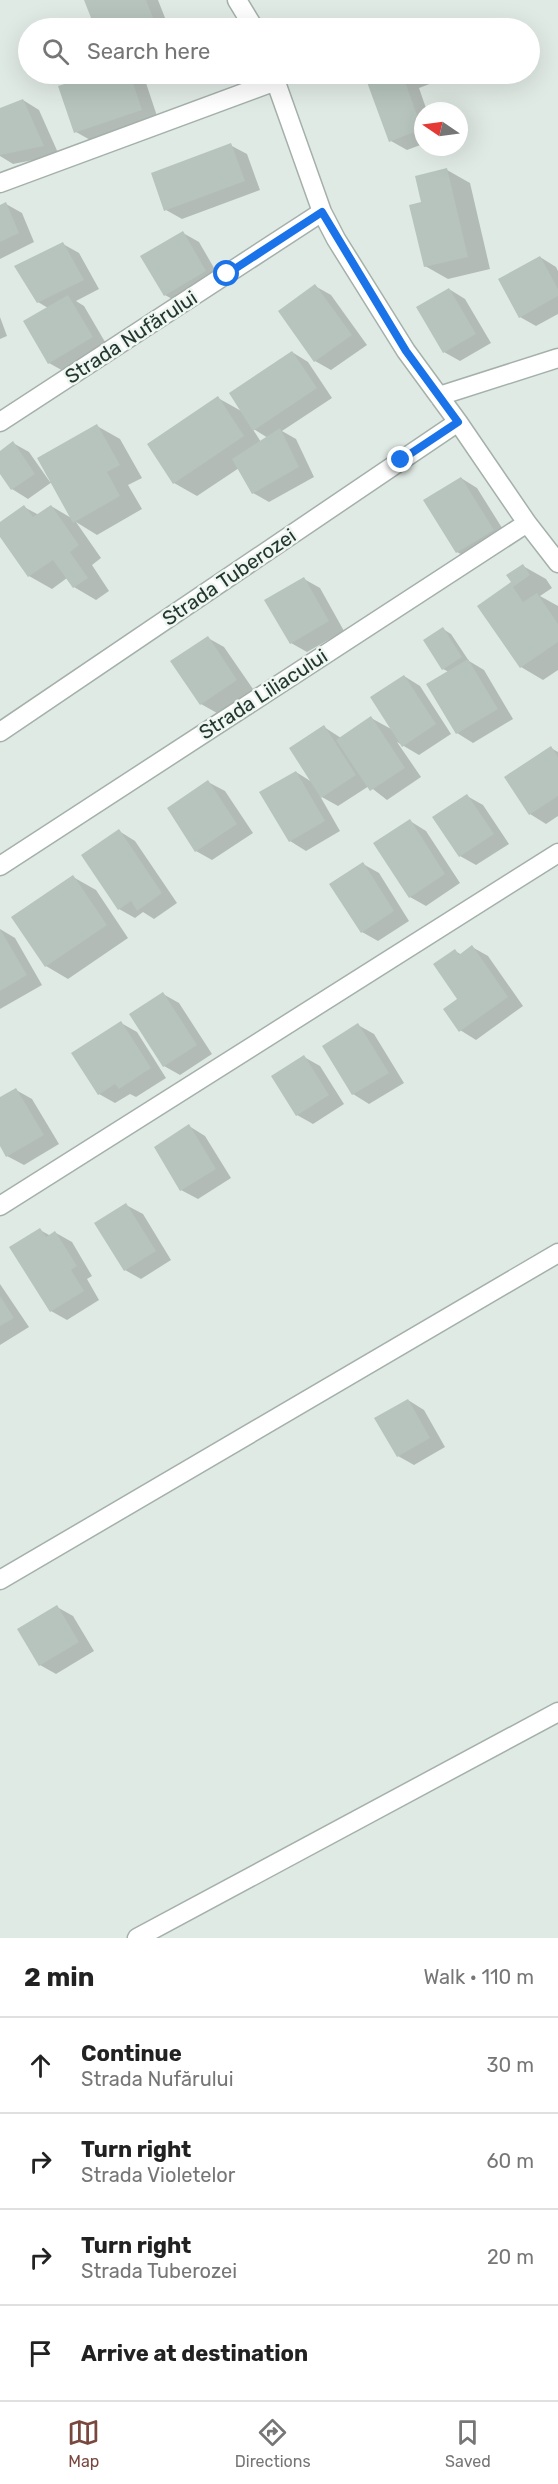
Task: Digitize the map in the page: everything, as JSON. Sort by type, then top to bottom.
[{"type":"street","points":[[237,0],[248,18]]},
{"type":"street","points":[[0,183],[256,84]]},
{"type":"street","points":[[276,84],[322,212],[406,351],[527,523],[558,563]]},
{"type":"street","name":"Strada Nufărului","points":[[0,422],[322,212]]},
{"type":"street","points":[[439,396],[558,358]]},
{"type":"street","name":"Strada Tuberozei","points":[[0,732],[458,422]]},
{"type":"street","name":"Strada Liliacului","points":[[0,866],[527,523]]},
{"type":"street","points":[[0,1206],[558,853]]},
{"type":"street","points":[[0,1580],[558,1253]]},
{"type":"street","points":[[137,1938],[558,1712]]},
{"type":"building","points":[[84,0],[146,0],[153,18],[91,18]]},
{"type":"building","points":[[64,84],[133,84],[142,110],[74,133],[58,86]]},
{"type":"building","points":[[368,84],[406,84],[414,107],[414,132],[389,142]]},
{"type":"building","points":[[23,99],[44,146],[0,155],[0,108]]},
{"type":"building","points":[[231,143],[245,181],[164,211],[151,173]]},
{"type":"building","points":[[447,168],[468,257],[424,267],[409,205],[421,202],[415,176]]},
{"type":"building","points":[[6,202],[19,233],[0,242],[0,205]]},
{"type":"building","points":[[183,231],[206,271],[164,296],[140,256]]},
{"type":"building","points":[[63,242],[84,280],[37,303],[14,266]]},
{"type":"building","points":[[540,256],[558,289],[558,296],[519,318],[498,279]]},
{"type":"building","points":[[315,284],[352,335],[314,362],[278,311]]},
{"type":"building","points":[[449,288],[476,334],[443,353],[416,307]]},
{"type":"building","points":[[68,295],[93,337],[48,364],[23,321]]},
{"type":"building","points":[[292,351],[317,388],[253,431],[229,393]]},
{"type":"building","points":[[218,396],[244,436],[173,484],[147,444]]},
{"type":"building","points":[[97,424],[120,465],[107,472],[120,496],[73,523],[37,458]]},
{"type":"building","points":[[280,428],[299,467],[252,494],[232,459]]},
{"type":"building","points":[[13,441],[35,474],[11,490],[0,474],[0,451]]},
{"type":"building","points":[[461,477],[494,530],[456,553],[423,500]]},
{"type":"building","points":[[24,505],[33,517],[51,505],[79,545],[70,552],[88,578],[73,588],[53,560],[28,577],[0,537],[0,522]]},
{"type":"building","points":[[523,564],[530,575],[513,587],[523,602],[537,593],[558,624],[558,642],[520,668],[477,606],[511,582],[506,575]]},
{"type":"building","points":[[304,577],[329,621],[290,644],[264,600]]},
{"type":"building","points":[[443,627],[462,657],[442,670],[423,640]]},
{"type":"building","points":[[208,636],[237,680],[200,705],[170,661]]},
{"type":"building","points":[[468,659],[498,709],[456,734],[426,684]]},
{"type":"building","points":[[404,675],[436,724],[402,747],[370,697]]},
{"type":"building","points":[[371,716],[405,768],[370,791],[336,740]]},
{"type":"building","points":[[324,725],[356,775],[321,798],[289,748]]},
{"type":"building","points":[[551,746],[558,757],[558,796],[529,815],[504,777]]},
{"type":"building","points":[[296,771],[325,821],[289,842],[259,792]]},
{"type":"building","points":[[208,780],[237,824],[195,852],[167,808]]},
{"type":"building","points":[[467,794],[494,834],[459,857],[432,817]]},
{"type":"building","points":[[410,819],[445,874],[409,898],[373,843]]},
{"type":"building","points":[[119,829],[162,893],[137,911],[131,901],[118,910],[81,855]]},
{"type":"building","points":[[363,862],[394,911],[361,933],[329,884]]},
{"type":"building","points":[[73,875],[107,925],[45,967],[11,917]]},
{"type":"building","points":[[0,929],[27,975],[0,991]]},
{"type":"building","points":[[472,945],[508,997],[459,1032],[443,1009],[457,999],[433,964],[455,949],[459,955]]},
{"type":"building","points":[[163,992],[197,1045],[163,1067],[129,1014]]},
{"type":"building","points":[[121,1021],[151,1068],[119,1089],[115,1084],[98,1095],[71,1053]]},
{"type":"building","points":[[358,1023],[389,1073],[352,1095],[322,1046]]},
{"type":"building","points":[[304,1055],[329,1095],[296,1116],[271,1076]]},
{"type":"building","points":[[16,1088],[44,1135],[6,1157],[0,1146],[0,1097]]},
{"type":"building","points":[[189,1124],[216,1169],[180,1191],[154,1147]]},
{"type":"building","points":[[126,1203],[156,1251],[124,1271],[94,1223]]},
{"type":"building","points":[[40,1228],[46,1237],[55,1231],[77,1266],[71,1270],[84,1291],[50,1312],[9,1247]]},
{"type":"building","points":[[0,1296],[14,1318],[0,1326]]},
{"type":"building","points":[[408,1399],[430,1438],[397,1457],[374,1418]]},
{"type":"building","points":[[57,1605],[79,1642],[39,1666],[17,1629]]},
{"type":"route","points":[[227,274],[322,212],[336,239],[406,351],[458,422],[401,460]]}]
